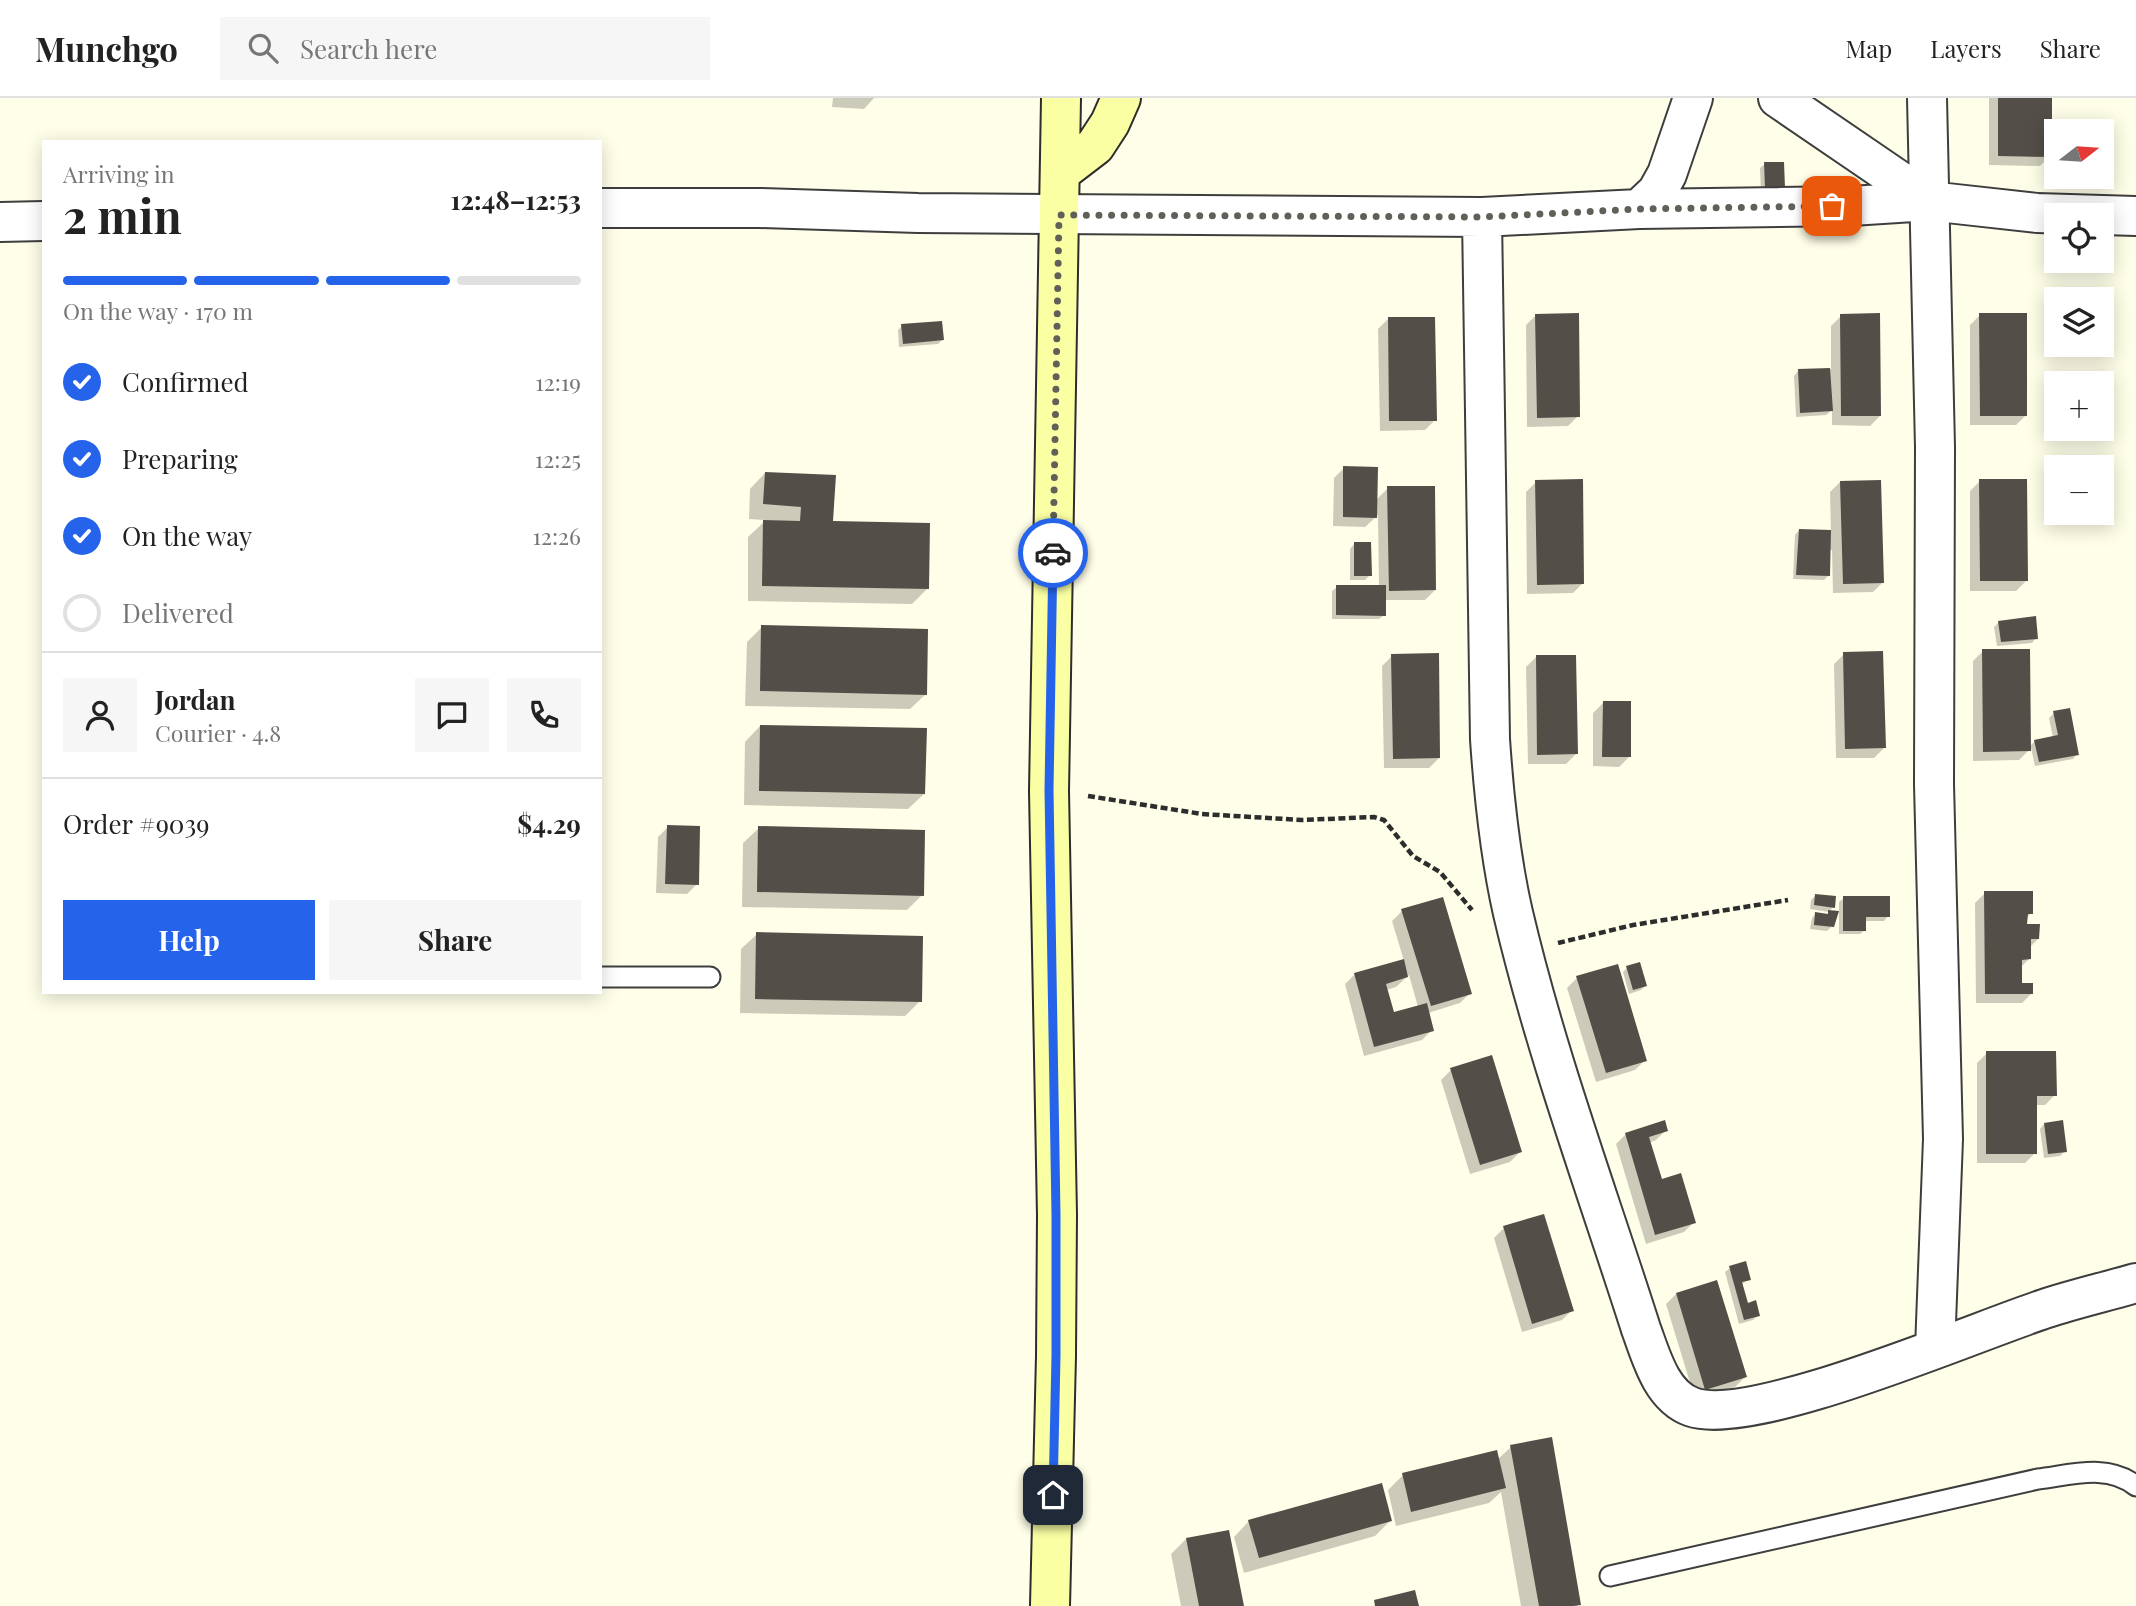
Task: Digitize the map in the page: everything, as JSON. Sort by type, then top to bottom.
[{"type":"street","points":[[1050,1606],[1056,1356],[1056,1215],[1049,790],[1061,98]]},
{"type":"street","points":[[1061,172],[1095,146],[1110,123],[1121,98]]},
{"type":"street","points":[[1639,209],[1657,192],[1667,174],[1693,98]]},
{"type":"street","points":[[1778,98],[1929,201]]},
{"type":"street","points":[[1927,98],[1935,461],[1934,784],[1943,1139],[1936,1349]]},
{"type":"street","points":[[602,208],[760,208],[1059,215],[1482,217],[1639,209],[1851,206],[1929,201],[2037,213],[2136,216]]},
{"type":"street","points":[[1482,217],[1493,792],[1513,911],[1535,1000],[1658,1374],[1671,1392],[1690,1406],[1731,1410],[1812,1390],[1936,1349],[2044,1309],[2136,1283]]},
{"type":"street","points":[[0,222],[42,221]]},
{"type":"lane","points":[[602,977],[710,977]]},
{"type":"lane","points":[[1610,1576],[1810,1533],[2038,1479],[2103,1471],[2136,1486]]},
{"type":"path","points":[[1049,790],[1202,814],[1302,820],[1374,817],[1384,820],[1413,856],[1440,872],[1471,910],[1489,914],[1513,911]]},
{"type":"path","points":[[1524,953],[1604,930],[1788,900]]},
{"type":"building","points":[[1998,98],[2052,98],[2052,119],[2044,119],[2044,157],[1998,156]]},
{"type":"building","points":[[1764,162],[1784,162],[1785,188],[1765,189]]},
{"type":"building","points":[[1579,313],[1580,417],[1537,418],[1535,314]]},
{"type":"building","points":[[1880,313],[1881,416],[1841,416],[1840,314]]},
{"type":"building","points":[[1979,313],[2027,313],[2027,416],[1980,416]]},
{"type":"building","points":[[1388,317],[1435,317],[1437,421],[1389,421]]},
{"type":"building","points":[[942,321],[944,340],[903,344],[901,324]]},
{"type":"building","points":[[1830,368],[1833,411],[1800,413],[1798,369]]},
{"type":"building","points":[[1343,466],[1378,467],[1377,518],[1343,517]]},
{"type":"building","points":[[765,472],[836,475],[833,521],[930,523],[929,589],[762,586],[763,520],[800,521],[801,507],[763,504]]},
{"type":"building","points":[[1583,479],[1584,584],[1537,585],[1535,480]]},
{"type":"building","points":[[1979,479],[2027,479],[2028,581],[1980,581]]},
{"type":"building","points":[[1881,480],[1884,583],[1843,584],[1840,481]]},
{"type":"building","points":[[1387,486],[1435,486],[1436,590],[1389,591]]},
{"type":"building","points":[[1799,529],[1831,530],[1830,576],[1796,575]]},
{"type":"building","points":[[1354,542],[1371,542],[1372,576],[1354,576]]},
{"type":"building","points":[[1336,585],[1386,585],[1386,616],[1336,615]]},
{"type":"building","points":[[2036,616],[2038,639],[2001,642],[1998,621]]},
{"type":"building","points":[[761,625],[928,629],[927,695],[760,691]]},
{"type":"building","points":[[1982,649],[2030,649],[2031,751],[1983,752]]},
{"type":"building","points":[[1883,651],[1886,748],[1845,749],[1843,652]]},
{"type":"building","points":[[1439,653],[1440,758],[1393,759],[1391,654]]},
{"type":"building","points":[[1536,655],[1576,655],[1578,754],[1537,755]]},
{"type":"building","points":[[1603,701],[1631,701],[1631,757],[1602,757]]},
{"type":"building","points":[[2070,708],[2079,755],[2039,762],[2034,740],[2058,735],[2053,711]]},
{"type":"building","points":[[760,725],[927,728],[925,794],[759,791]]},
{"type":"building","points":[[667,825],[700,826],[699,885],[665,884]]},
{"type":"building","points":[[758,826],[925,830],[924,896],[757,892]]},
{"type":"building","points":[[1984,891],[2033,891],[2033,914],[2028,914],[2027,924],[2040,924],[2039,939],[2031,939],[2031,959],[2022,960],[2022,983],[2033,983],[2033,994],[1985,994]]},
{"type":"building","points":[[1815,894],[1836,896],[1835,908],[1814,905]]},
{"type":"building","points":[[1843,896],[1890,896],[1890,917],[1866,917],[1866,931],[1843,931]]},
{"type":"building","points":[[1443,897],[1472,994],[1431,1006],[1401,909]]},
{"type":"building","points":[[1828,910],[1839,911],[1834,927],[1814,925],[1815,912],[1828,914]]},
{"type":"building","points":[[756,932],[923,936],[922,1002],[755,999]]},
{"type":"building","points":[[1404,959],[1408,977],[1386,984],[1394,1012],[1427,1003],[1434,1031],[1374,1047],[1354,973]]},
{"type":"building","points":[[1640,962],[1647,986],[1633,990],[1626,966]]},
{"type":"building","points":[[1618,964],[1647,1061],[1606,1073],[1576,976]]},
{"type":"building","points":[[1986,1051],[2056,1051],[2057,1096],[2037,1096],[2037,1154],[1986,1154]]},
{"type":"building","points":[[1492,1055],[1522,1152],[1480,1165],[1450,1068]]},
{"type":"building","points":[[1665,1120],[1668,1131],[1649,1137],[1662,1179],[1681,1173],[1696,1223],[1655,1235],[1625,1133]]},
{"type":"building","points":[[2063,1120],[2067,1152],[2048,1154],[2044,1123]]},
{"type":"building","points":[[1544,1214],[1574,1311],[1532,1324],[1503,1226]]},
{"type":"building","points":[[1746,1261],[1751,1280],[1742,1282],[1748,1303],[1756,1300],[1760,1316],[1744,1320],[1729,1266]]},
{"type":"building","points":[[1717,1280],[1747,1377],[1705,1390],[1676,1293]]},
{"type":"building","points":[[1552,1437],[1581,1605],[1539,1606],[1510,1445]]},
{"type":"building","points":[[1497,1450],[1506,1488],[1411,1512],[1402,1473]]},
{"type":"building","points":[[1382,1483],[1392,1521],[1259,1558],[1248,1520]]},
{"type":"building","points":[[1229,1530],[1244,1606],[1199,1606],[1186,1538]]},
{"type":"building","points":[[1415,1590],[1419,1606],[1375,1606],[1374,1600]]},
{"type":"way so far","points":[[1053,553],[1059,215],[1482,217],[1639,209],[1832,206]]},
{"type":"route","points":[[1053,553],[1049,790],[1056,1215],[1053,1495]]}]
